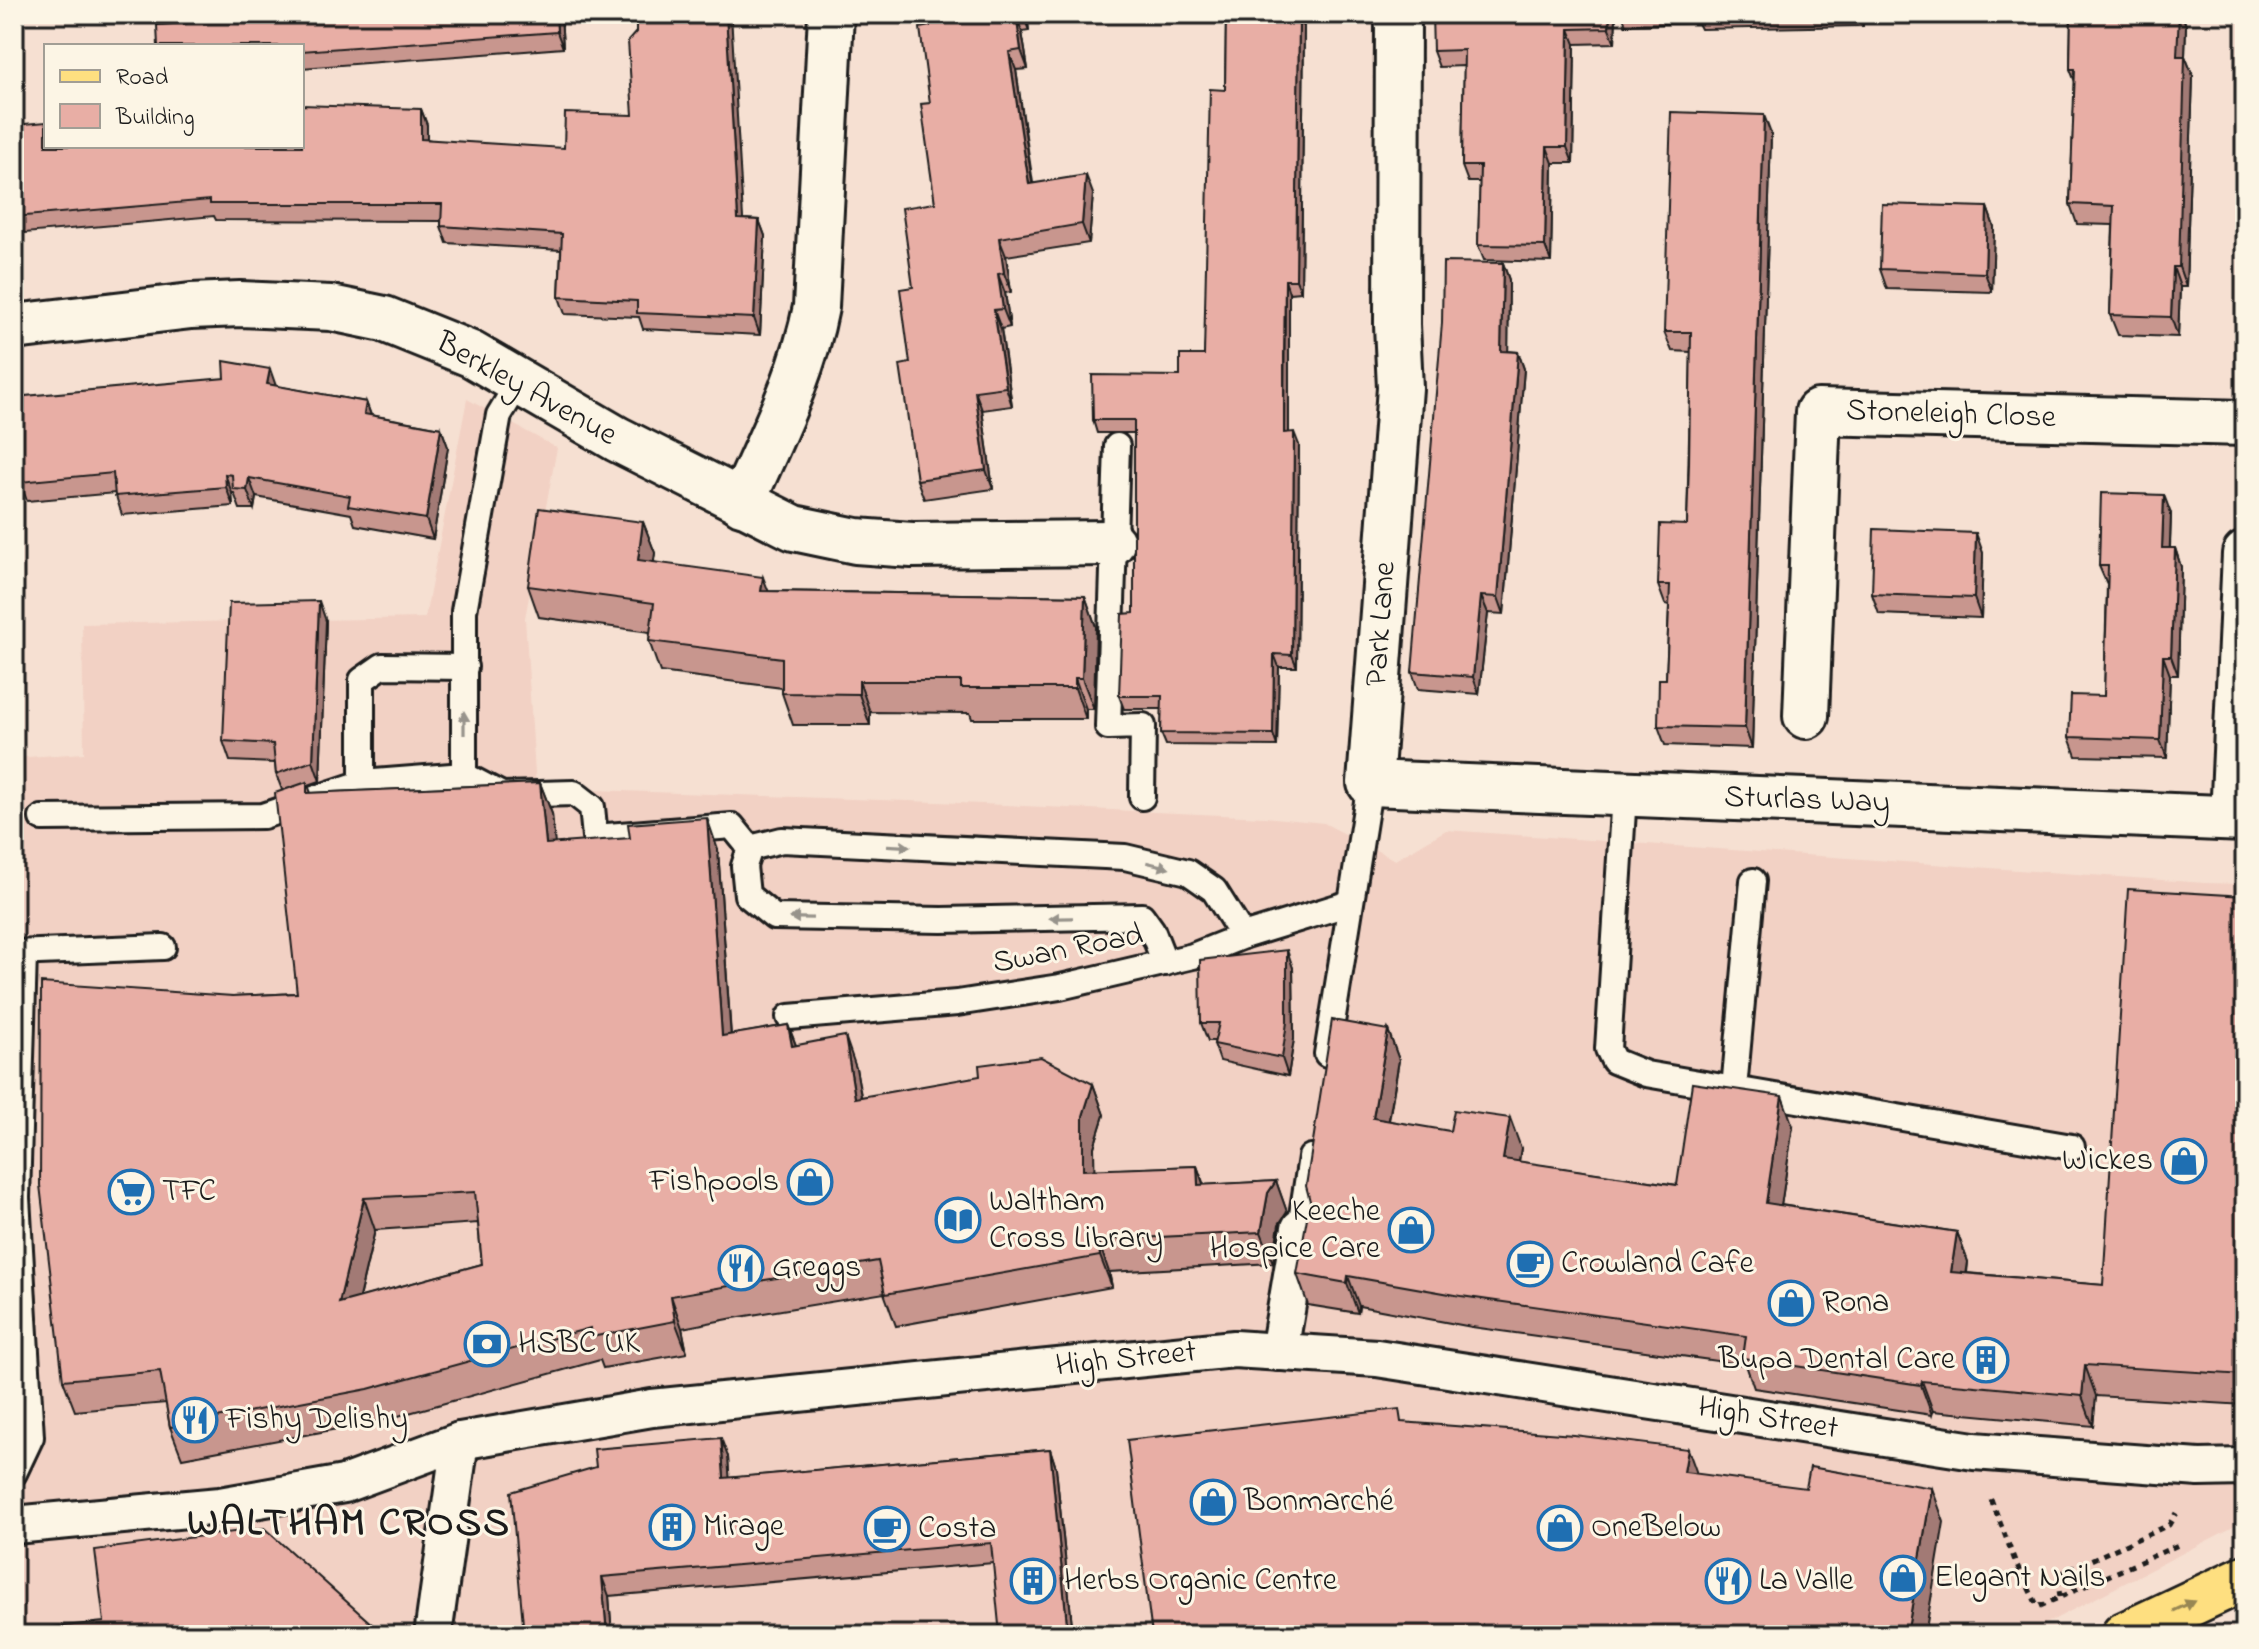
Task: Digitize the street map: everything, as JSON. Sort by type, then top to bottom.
[{"type":"main road","points":[[2124,1635],[2245,1578]]},
{"type":"street","points":[[742,503],[794,386],[809,344],[831,14]]},
{"type":"street","name":"Park Lane","points":[[1370,783],[1400,388],[1397,325],[1398,14]]},
{"type":"street","name":"Berkley Avenue","points":[[14,327],[191,306],[294,305],[331,308],[384,319],[471,354],[617,439],[794,528],[856,541],[912,545],[1112,543]]},
{"type":"street","name":"Stoneleigh Close","points":[[1806,716],[1818,412],[2245,423]]},
{"type":"street","points":[[2239,819],[2245,554]]},
{"type":"street","name":"Sturlas Way","points":[[1370,783],[2239,819]]},
{"type":"street","points":[[1279,1352],[1300,1228]]},
{"type":"street","name":"High Street","points":[[14,1525],[220,1506],[344,1484],[460,1441],[652,1408],[1234,1349],[1377,1358],[1974,1451],[2199,1468],[2245,1467]]},
{"type":"street","points":[[433,1635],[460,1441]]},
{"type":"lane","points":[[464,775],[464,611],[499,415],[519,382]]},
{"type":"lane","points":[[1117,446],[1108,727],[1143,726],[1142,797]]},
{"type":"lane","points":[[362,783],[362,680],[382,666],[465,667]]},
{"type":"lane","points":[[42,818],[263,816],[362,783],[464,775],[502,795],[574,793],[592,807],[595,837],[732,826],[750,848]]},
{"type":"lane","name":"Park Lane","points":[[1324,1073],[1370,783]]},
{"type":"lane","points":[[1624,794],[1608,1049],[1614,1061],[1646,1074],[2072,1147]]},
{"type":"lane","points":[[750,848],[782,840],[1125,857],[1188,872],[1214,890],[1243,936]]},
{"type":"lane","points":[[750,848],[744,866],[747,895],[774,917],[942,920],[1142,916],[1152,930],[1165,963]]},
{"type":"lane","points":[[1734,1089],[1753,881]]},
{"type":"lane","name":"Swan Road","points":[[789,1017],[957,1003],[1060,987],[1165,963],[1350,903]]},
{"type":"lane","points":[[14,1473],[31,1437],[17,1198],[19,953],[163,947]]},
{"type":"lane","points":[[1300,1228],[1314,1135]]},
{"type":"path","points":[[1974,1451],[2015,1561],[2038,1607],[2178,1545]]},
{"type":"path","points":[[2060,1597],[2057,1575],[2169,1525],[2199,1468]]},
{"type":"shaded area","points":[[467,399],[557,448],[525,618],[536,788],[1265,817],[1324,823],[1395,860],[1446,830],[2245,884],[2245,1521],[2024,1635],[14,1635],[14,758],[84,753],[82,624],[425,618]]},
{"type":"building","points":[[245,14],[556,14],[557,32],[304,51],[304,44],[158,44],[157,25],[187,23],[187,18]]},
{"type":"building","points":[[636,14],[726,14],[738,219],[759,220],[754,318],[637,313],[637,301],[559,297],[562,234],[441,226],[442,204],[210,204],[210,200],[14,217],[14,125],[44,122],[44,148],[304,148],[304,105],[421,109],[421,139],[564,148],[565,113],[633,115],[628,41],[636,32]]},
{"type":"building","points":[[929,14],[1016,14],[1021,50],[1009,52],[1029,184],[1086,175],[1082,224],[999,238],[1004,273],[998,274],[1003,309],[994,310],[1006,387],[975,391],[986,470],[917,480],[900,365],[910,363],[900,289],[913,287],[902,208],[935,203],[921,104],[930,103],[920,28],[930,26]]},
{"type":"building","points":[[1226,14],[1299,15],[1296,280],[1285,280],[1284,356],[1284,433],[1294,432],[1292,655],[1274,654],[1273,734],[1161,733],[1162,696],[1119,696],[1122,614],[1134,613],[1134,420],[1093,420],[1092,375],[1180,376],[1180,355],[1204,355],[1210,89],[1225,90]]},
{"type":"building","points":[[1432,14],[1610,14],[1609,28],[1569,29],[1567,147],[1547,147],[1545,246],[1478,245],[1480,166],[1462,166],[1464,50],[1433,51]]},
{"type":"building","points":[[2071,14],[2179,14],[2177,56],[2185,56],[2179,267],[2173,267],[2171,317],[2110,315],[2114,206],[2070,204],[2075,69],[2070,69]]},
{"type":"building","points":[[1671,112],[1764,115],[1745,728],[1658,726],[1659,679],[1666,679],[1670,585],[1658,585],[1660,524],[1687,525],[1689,463],[1691,332],[1664,332]]},
{"type":"building","points":[[1882,204],[1987,207],[1985,273],[1880,269]]},
{"type":"building","points":[[1443,262],[1503,263],[1501,351],[1518,352],[1498,597],[1481,596],[1473,677],[1412,672],[1442,323]]},
{"type":"building","points":[[224,361],[270,369],[267,384],[366,402],[364,414],[441,428],[426,519],[348,506],[350,496],[249,478],[247,490],[233,489],[232,475],[225,474],[226,487],[115,496],[113,473],[20,482],[14,397],[225,378]]},
{"type":"building","points":[[2101,493],[2164,495],[2162,548],[2175,548],[2171,656],[2163,656],[2160,740],[2069,737],[2071,695],[2104,696],[2108,566],[2099,566]]},
{"type":"building","points":[[539,508],[643,522],[638,560],[763,577],[761,591],[1085,596],[1082,678],[1075,678],[1075,688],[961,688],[961,681],[859,681],[859,694],[782,693],[782,658],[649,641],[654,603],[528,586]]},
{"type":"building","points":[[1874,529],[1976,533],[1974,598],[1872,594]]},
{"type":"building","points":[[319,601],[313,761],[276,774],[273,744],[223,741],[229,603]]},
{"type":"building","points":[[307,782],[307,793],[540,783],[546,844],[630,838],[628,824],[707,818],[722,1036],[788,1025],[792,1046],[845,1036],[855,1098],[980,1076],[979,1065],[1041,1057],[1093,1084],[1083,1116],[1083,1170],[1197,1166],[1198,1185],[1276,1181],[1268,1193],[1261,1232],[1098,1240],[1100,1256],[885,1294],[878,1261],[671,1296],[675,1321],[591,1337],[590,1328],[368,1389],[170,1427],[160,1371],[63,1380],[40,1185],[41,983],[233,996],[297,993],[275,793]],"holes":[[[475,1192],[482,1264],[339,1303],[364,1198]]]},
{"type":"building","points":[[2128,889],[2245,896],[2245,1375],[2085,1365],[2082,1396],[1922,1381],[1921,1385],[1743,1358],[1746,1336],[1461,1296],[1348,1276],[1347,1283],[1297,1274],[1310,1201],[1306,1186],[1332,1020],[1388,1030],[1373,1118],[1450,1131],[1454,1110],[1510,1118],[1503,1159],[1677,1185],[1692,1083],[1782,1096],[1766,1203],[1957,1232],[1951,1272],[2103,1285]]},
{"type":"building","points":[[1287,950],[1287,1022],[1282,1058],[1214,1044],[1219,1023],[1201,1023],[1200,960]]},
{"type":"building","points":[[1399,1409],[1401,1422],[1574,1435],[1688,1449],[1684,1472],[1806,1488],[1810,1467],[1932,1488],[1907,1635],[1152,1635],[1127,1440]]},
{"type":"building","points":[[721,1438],[724,1478],[1050,1449],[1068,1635],[1000,1635],[991,1543],[602,1577],[607,1635],[524,1635],[511,1492],[596,1467],[594,1449]]},
{"type":"building","points":[[264,1528],[374,1626],[373,1635],[14,1635],[14,1631],[104,1622],[95,1550]]},
{"type":"place","name":"Wickes","points":[[2184,1161]]},
{"type":"place","name":"Fishpools","points":[[810,1182]]},
{"type":"place","name":"TFC","points":[[131,1192]]},
{"type":"place","name":"Waltham Cross Library","points":[[958,1220]]},
{"type":"place","name":"Keeche Hospice Care","points":[[1411,1230]]},
{"type":"place","name":"Crowland Cafe","points":[[1530,1264]]},
{"type":"place","name":"Greggs","points":[[741,1268]]},
{"type":"place","name":"Rona","points":[[1791,1303]]},
{"type":"place","name":"HSBC UK","points":[[487,1344]]},
{"type":"place","name":"Bupa Dental Care","points":[[1986,1360]]},
{"type":"place","name":"Fishy Delishy","points":[[195,1420]]},
{"type":"place","name":"Bonmarché","points":[[1213,1502]]},
{"type":"place","name":"Mirage","points":[[672,1527]]},
{"type":"place","name":"OneBelow","points":[[1560,1528]]},
{"type":"place","name":"Costa","points":[[887,1529]]},
{"type":"place","name":"Elegant Nails","points":[[1903,1578]]},
{"type":"place","name":"Herbs Organic Centre","points":[[1033,1581]]},
{"type":"place","name":"La Valle","points":[[1728,1581]]},
{"type":"district","name":"WALTHAM CROSS","points":[[349,1524]]}]
